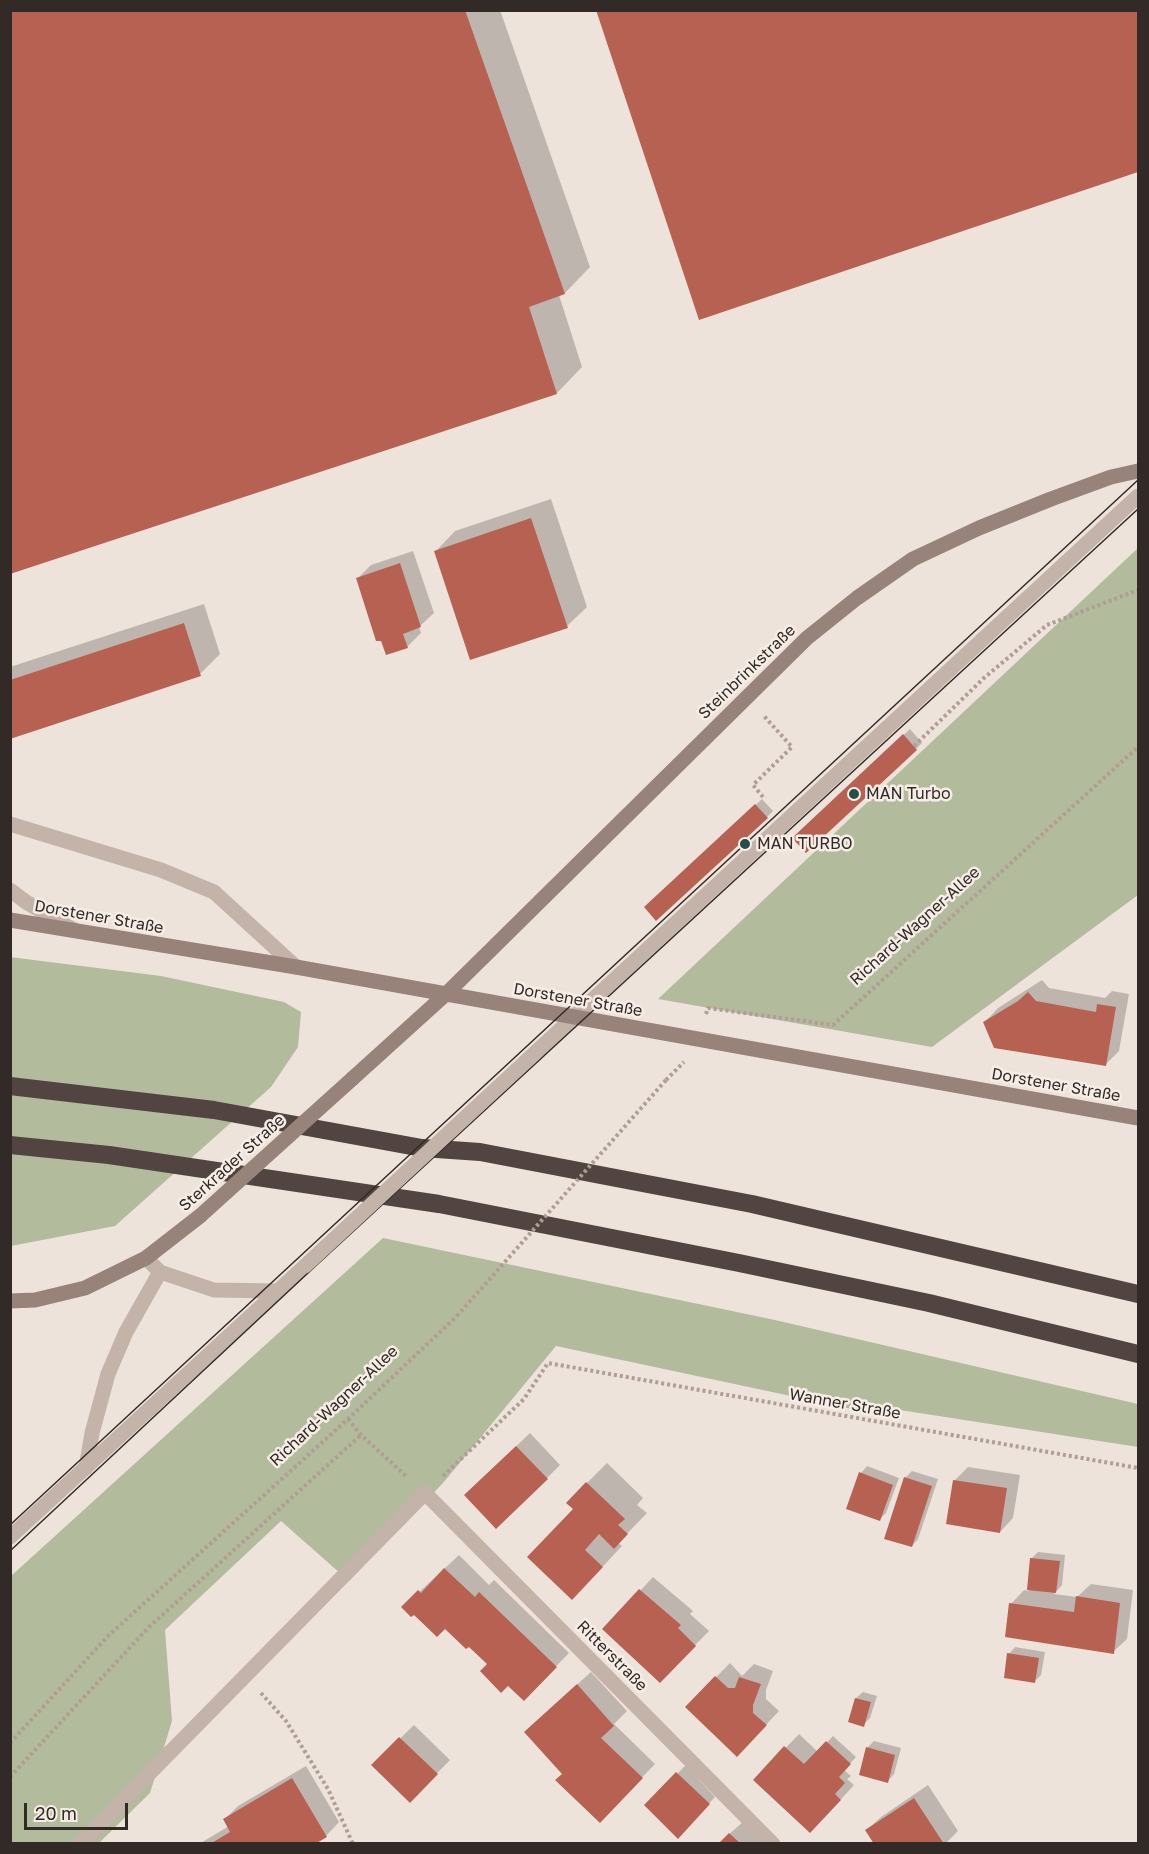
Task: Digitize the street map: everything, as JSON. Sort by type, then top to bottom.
[{"type":"highway","points":[[10,1086],[214,1110],[422,1148],[480,1152],[752,1204],[1138,1294]]},
{"type":"highway","points":[[10,1145],[109,1155],[450,1206],[918,1301],[1138,1354]]},
{"type":"street","name":"Steinbrinkstraße","points":[[446,994],[807,638],[856,598],[913,559],[1014,512],[1111,477],[1138,471]]},
{"type":"street","points":[[10,1537],[1138,496]]},
{"type":"street","points":[[10,824],[161,870],[214,892],[296,968]]},
{"type":"street","points":[[10,890],[76,931]]},
{"type":"street","name":"Dorstener Straße","points":[[10,920],[446,994],[1138,1118]]},
{"type":"street","name":"Sterkrader Straße","points":[[10,1301],[35,1300],[85,1288],[146,1258],[200,1216],[446,994]]},
{"type":"street","points":[[146,1258],[160,1272],[214,1290],[277,1291]]},
{"type":"street","points":[[86,1468],[92,1433],[108,1374],[126,1332],[160,1272]]},
{"type":"street","points":[[80,1844],[425,1493]]},
{"type":"street","name":"Ritterstraße","points":[[425,1493],[773,1844]]},
{"type":"path","points":[[914,747],[984,678],[1047,625],[1138,590]]},
{"type":"path","points":[[747,697],[792,747],[753,785],[763,797]]},
{"type":"path","name":"Richard-Wagner-Allee","points":[[696,1039],[708,1008],[833,1025],[1138,747]]},
{"type":"path","name":"Richard-Wagner-Allee","points":[[10,1743],[108,1636],[348,1419],[457,1316],[666,1080]]},
{"type":"path","name":"Wanner Straße","points":[[425,1493],[524,1399],[548,1363],[1138,1468]]},
{"type":"path","points":[[348,1419],[361,1435],[425,1493]]},
{"type":"path","points":[[10,1777],[149,1628],[361,1435]]},
{"type":"path","points":[[244,1675],[286,1721],[328,1789],[353,1844]]},
{"type":"green space","points":[[1138,548],[1138,895],[932,1047],[658,999]]},
{"type":"green space","points":[[10,957],[161,976],[284,1002],[301,1012],[298,1047],[271,1087],[115,1226],[11,1246]]},
{"type":"green space","points":[[383,1238],[775,1320],[1138,1404],[1138,1447],[900,1410],[880,1415],[556,1346],[443,1483],[349,1581],[281,1521],[165,1630],[172,1721],[150,1793],[99,1843],[11,1844],[11,1576]]},
{"type":"building","points":[[10,10],[465,10],[565,294],[529,307],[557,394],[10,574]]},
{"type":"building","points":[[596,10],[1138,10],[1138,172],[699,320]]},
{"type":"building","points":[[531,518],[568,628],[470,660],[434,551]]},
{"type":"building","points":[[400,563],[421,627],[403,634],[408,648],[386,655],[381,641],[376,641],[356,578]]},
{"type":"building","points":[[184,623],[201,676],[10,739],[10,680]]},
{"type":"building","name":"MAN Turbo","points":[[903,734],[917,750],[806,853],[792,838]]},
{"type":"building","name":"MAN Turbo","points":[[755,804],[768,818],[656,921],[644,907]]},
{"type":"building","points":[[1028,992],[1036,1001],[1096,1012],[1097,1004],[1116,1007],[1106,1066],[994,1048],[983,1022],[1018,1001]]},
{"type":"building","points":[[516,1446],[548,1479],[496,1529],[464,1495]]},
{"type":"building","points":[[859,1472],[893,1485],[880,1521],[846,1509]]},
{"type":"building","points":[[904,1477],[932,1486],[912,1547],[884,1539]]},
{"type":"building","points":[[953,1480],[1007,1488],[1000,1533],[946,1524]]},
{"type":"building","points":[[586,1482],[625,1519],[618,1525],[628,1534],[614,1549],[599,1534],[585,1550],[603,1567],[572,1600],[527,1557],[573,1509],[566,1503]]},
{"type":"building","points":[[1030,1558],[1060,1561],[1056,1593],[1027,1590]]},
{"type":"building","points":[[444,1568],[475,1597],[479,1592],[557,1667],[524,1701],[508,1686],[501,1693],[480,1671],[487,1664],[469,1647],[466,1649],[445,1629],[437,1637],[414,1615],[411,1617],[401,1607],[418,1590],[421,1593]]},
{"type":"building","points":[[639,1589],[681,1625],[678,1628],[696,1646],[660,1683],[602,1629]]},
{"type":"building","points":[[1076,1596],[1120,1603],[1114,1654],[1005,1637],[1009,1603],[1074,1612]]},
{"type":"building","points":[[1007,1653],[1039,1658],[1035,1683],[1004,1678]]},
{"type":"building","points":[[715,1676],[728,1688],[735,1688],[739,1677],[761,1684],[753,1705],[753,1713],[767,1725],[737,1757],[685,1707]]},
{"type":"building","points":[[577,1684],[614,1726],[601,1738],[643,1778],[600,1823],[555,1780],[562,1774],[524,1732]]},
{"type":"building","points":[[855,1698],[871,1702],[864,1727],[848,1722]]},
{"type":"building","points":[[399,1737],[438,1774],[410,1803],[371,1765]]},
{"type":"building","points":[[826,1741],[851,1764],[839,1777],[845,1783],[835,1794],[841,1800],[810,1833],[753,1780],[784,1746],[804,1764]]},
{"type":"building","points":[[866,1747],[895,1755],[888,1783],[859,1775]]},
{"type":"building","points":[[676,1772],[710,1804],[678,1839],[644,1805]]},
{"type":"building","points":[[292,1778],[327,1837],[315,1844],[210,1844],[230,1832],[223,1819]]},
{"type":"building","points":[[914,1798],[944,1844],[874,1844],[865,1830]]},
{"type":"building","points":[[729,1833],[741,1844],[718,1844]]},
{"type":"tram line","points":[[10,1525],[1138,480]]},
{"type":"tram line","points":[[10,1551],[308,1273],[1138,509]]},
{"type":"place","name":"MAN Turbo","points":[[854,794]]},
{"type":"place","name":"MAN TURBO","points":[[745,844]]}]
